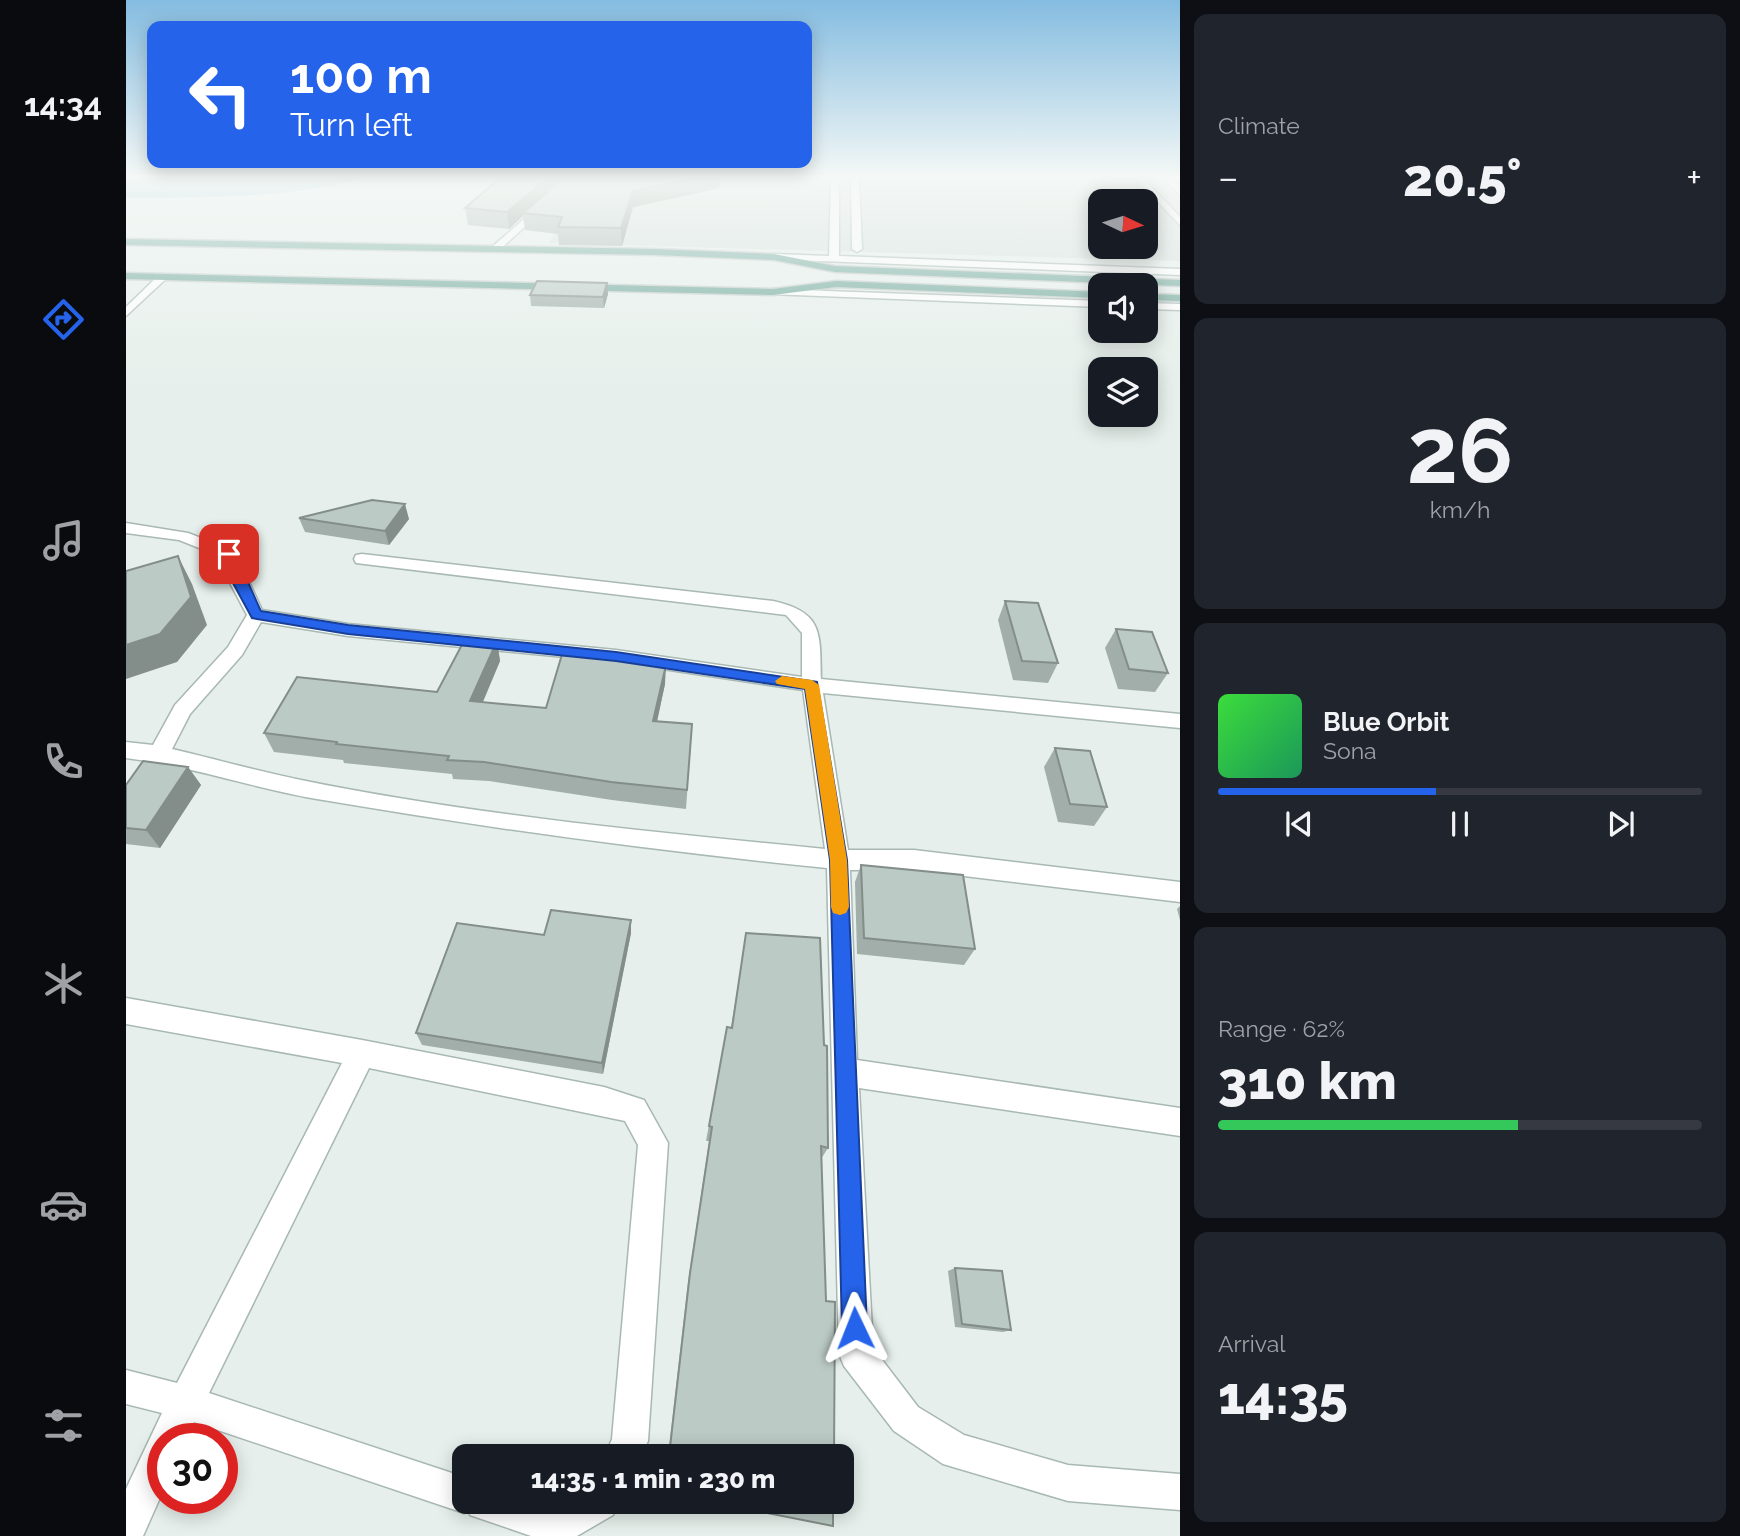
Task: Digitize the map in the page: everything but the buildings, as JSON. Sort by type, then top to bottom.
[{"type":"main road","points":[[478,249],[774,257]]},
{"type":"main road","points":[[834,264],[1180,283]]},
{"type":"main road","points":[[126,276],[774,292],[836,284],[1088,294]]},
{"type":"main road","points":[[1158,297],[1180,298]]},
{"type":"street","points":[[834,249],[834,264]]},
{"type":"street","points":[[774,257],[834,264],[1180,272]]},
{"type":"street","points":[[126,313],[164,276]]},
{"type":"street","points":[[774,292],[1088,304]]},
{"type":"street","points":[[1158,306],[1180,307]]},
{"type":"street","points":[[130,531],[182,536],[229,554],[239,583],[257,615]]},
{"type":"street","points":[[362,559],[760,605],[792,611],[811,632],[812,685],[838,860],[856,1354],[906,1419],[956,1451],[1068,1483],[1180,1492]]},
{"type":"street","points":[[257,615],[348,630],[616,656],[812,685],[1180,720]]},
{"type":"street","points":[[159,754],[182,710],[235,651],[257,615]]},
{"type":"street","points":[[126,750],[159,754],[301,788],[472,817],[659,842],[838,860],[914,860],[1180,892]]},
{"type":"street","points":[[126,1011],[362,1053],[604,1101],[634,1110],[653,1143],[629,1444]]},
{"type":"street","points":[[175,1423],[362,1053]]},
{"type":"street","points":[[844,1072],[1180,1122]]},
{"type":"street","points":[[126,1387],[185,1402],[452,1491]]},
{"type":"street","points":[[126,1530],[147,1485]]},
{"type":"street","points":[[520,1514],[558,1526],[579,1514]]},
{"type":"shaded area","points":[[747,249],[1088,249],[1088,258]]},
{"type":"shaded area","points":[[1158,249],[1180,249],[1180,261],[1110,259],[1158,259]]},
{"type":"slow traffic","points":[[782,681],[812,685],[838,860],[840,907]]},
{"type":"route","points":[[229,554],[239,583],[257,615],[348,630],[616,656],[812,685],[838,860],[855,1328]]}]
